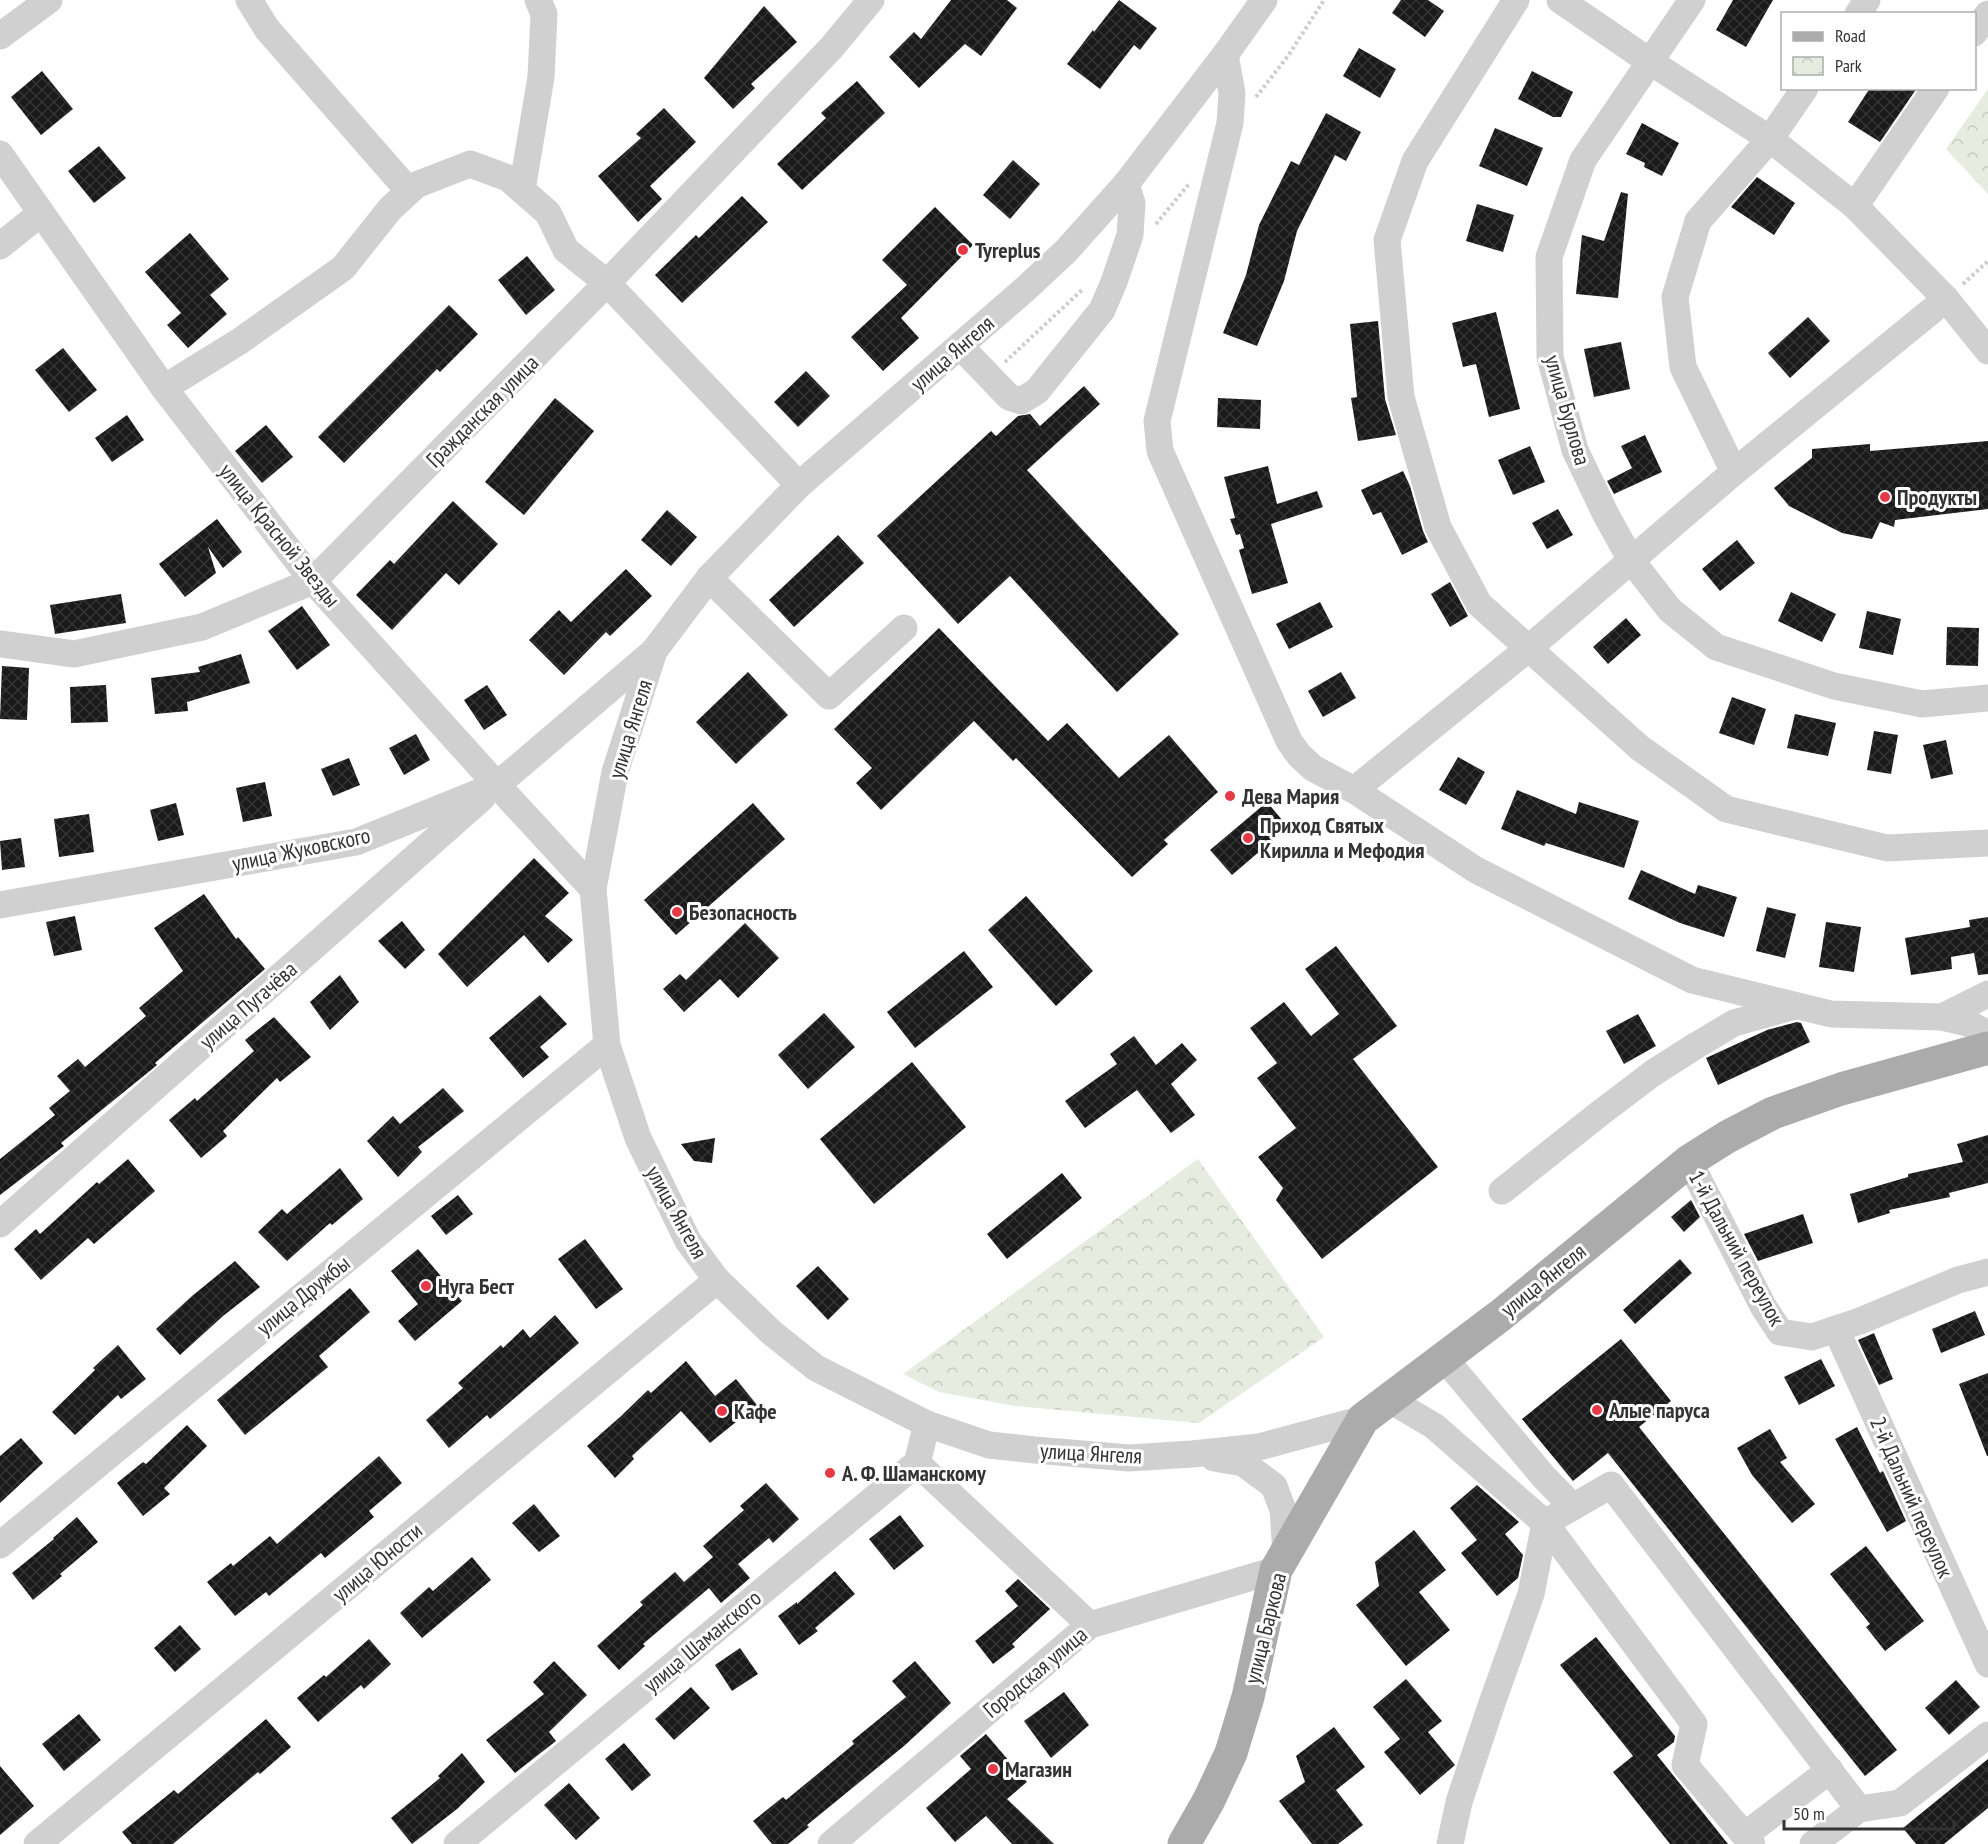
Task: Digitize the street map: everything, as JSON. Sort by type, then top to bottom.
[{"type":"main road","name":"улица Янгеля","points":[[1363,1419],[1444,1358],[1689,1161],[1726,1137],[1773,1113],[1841,1089],[1988,1048]]},
{"type":"main road","name":"улица Баркова","points":[[1184,1844],[1209,1800],[1231,1753],[1248,1697],[1281,1562],[1363,1419]]},
{"type":"street","points":[[0,36],[49,0]]},
{"type":"street","points":[[249,0],[267,29],[409,191]]},
{"type":"street","points":[[522,190],[541,77],[544,14],[538,0]]},
{"type":"street","name":"Гражданская улица","points":[[0,644],[74,654],[202,627],[313,580],[607,283],[832,47],[871,0]]},
{"type":"street","name":"улица Янгеля","points":[[1264,0],[1225,55],[1126,184],[1066,251],[799,485],[709,578],[654,651],[615,772],[593,889],[607,1045],[638,1138],[688,1241],[717,1280],[772,1334],[816,1368],[927,1424],[989,1445],[1130,1458],[1192,1454],[1259,1447],[1363,1419]]},
{"type":"street","points":[[1515,0],[1415,161],[1387,240],[1401,397],[1438,527],[1479,604],[1640,748],[1726,809],[1887,848],[1988,843]]},
{"type":"street","points":[[1560,0],[1770,139],[1855,206],[1947,299],[1988,351]]},
{"type":"street","name":"улица Бурлова","points":[[1692,0],[1583,160],[1549,257],[1550,357],[1575,450],[1606,515],[1631,560],[1670,610],[1716,647],[1834,686],[1922,704],[1988,698]]},
{"type":"street","points":[[1976,30],[1988,14]]},
{"type":"street","points":[[1225,55],[1232,93],[1230,123],[1157,421],[1160,451],[1289,741],[1299,755],[1313,768],[1354,790],[1476,870],[1692,981],[1832,1014],[1942,1017],[1968,1023],[1988,1034]]},
{"type":"street","points":[[1734,472],[1683,367],[1675,297],[1698,221],[1770,139],[1804,90]]},
{"type":"street","points":[[1855,206],[1935,90]]},
{"type":"street","name":"улица Красной Звезды","points":[[0,154],[164,388],[313,580],[593,889]]},
{"type":"street","points":[[164,388],[240,341],[343,268],[390,209],[416,185],[470,164],[508,178],[548,213],[566,249],[607,283],[799,485]]},
{"type":"street","points":[[960,346],[1009,397],[1021,401],[1037,391],[1102,310],[1130,235],[1132,203],[1126,184]]},
{"type":"street","points":[[0,246],[41,213]]},
{"type":"street","points":[[1354,790],[1529,648],[1734,472],[1947,299]]},
{"type":"street","points":[[709,578],[829,696],[904,628]]},
{"type":"street","name":"улица Жуковского","points":[[0,905],[356,842],[497,785],[654,651]]},
{"type":"street","name":"улица Пугачёва","points":[[0,1224],[497,785]]},
{"type":"street","points":[[1942,1017],[1988,994]]},
{"type":"street","points":[[1502,1191],[1653,1073],[1697,1045],[1734,1023],[1797,1006]]},
{"type":"street","name":"улица Дружбы","points":[[0,1545],[607,1045]]},
{"type":"street","name":"1-й Дальний переулок","points":[[1689,1161],[1763,1306],[1780,1332],[1812,1337],[1958,1280],[1988,1272]]},
{"type":"street","name":"улица Юности","points":[[37,1844],[717,1280]]},
{"type":"street","name":"2-й Дальний переулок","points":[[1836,1329],[1988,1664]]},
{"type":"street","points":[[1444,1358],[1543,1476],[1573,1507]]},
{"type":"street","points":[[1390,1400],[1434,1426],[1545,1523],[1694,1725],[1685,1765],[1748,1839],[1830,1770]]},
{"type":"street","points":[[927,1424],[917,1463],[1090,1625]]},
{"type":"street","points":[[1192,1454],[1243,1463],[1274,1486],[1283,1510],[1281,1562]]},
{"type":"street","name":"улица Шаманского","points":[[457,1844],[917,1463]]},
{"type":"street","points":[[1450,1844],[1459,1802],[1531,1594],[1545,1523],[1611,1485],[1859,1809]]},
{"type":"street","name":"Городская улица","points":[[831,1844],[1090,1625],[1281,1562]]},
{"type":"street","points":[[1813,1844],[1859,1809],[1900,1803],[1988,1735]]},
{"type":"path","points":[[1254,100],[1288,57],[1324,0]]},
{"type":"path","points":[[1126,249],[1161,220],[1194,178]]},
{"type":"path","points":[[1947,299],[1988,261]]},
{"type":"path","points":[[989,377],[1083,289]]},
{"type":"green space","points":[[1988,89],[1988,194],[1946,149]]},
{"type":"green space","points":[[1198,1159],[1324,1337],[1199,1423],[1015,1406],[939,1392],[903,1374]]},
{"type":"building","points":[[951,0],[1007,0],[1017,8],[981,56],[965,44],[919,88],[889,57],[914,32],[921,39]]},
{"type":"building","points":[[1119,0],[1157,28],[1140,50],[1134,45],[1100,89],[1067,64]]},
{"type":"building","points":[[1401,0],[1428,0],[1444,11],[1425,37],[1392,13]]},
{"type":"building","points":[[1733,0],[1773,0],[1746,47],[1716,30]]},
{"type":"building","points":[[764,6],[797,42],[751,84],[755,88],[733,109],[704,78]]},
{"type":"building","points":[[1359,48],[1396,69],[1380,98],[1343,76]]},
{"type":"building","points":[[42,71],[73,109],[41,135],[11,97]]},
{"type":"building","points":[[1532,71],[1573,92],[1561,117],[1553,117],[1518,99]]},
{"type":"building","points":[[857,81],[885,113],[802,190],[777,164],[826,118],[821,113]]},
{"type":"building","points":[[1869,90],[1916,90],[1880,142],[1848,122]]},
{"type":"building","points":[[664,108],[696,142],[650,186],[662,199],[638,222],[598,176],[641,138],[636,134]]},
{"type":"building","points":[[1326,113],[1361,132],[1346,161],[1335,155],[1297,231],[1284,281],[1257,346],[1223,333],[1246,275],[1259,225],[1291,161],[1299,165]]},
{"type":"building","points":[[1642,123],[1679,143],[1662,176],[1644,167],[1645,163],[1626,154]]},
{"type":"building","points":[[1495,128],[1543,148],[1527,186],[1479,166]]},
{"type":"building","points":[[99,146],[126,178],[94,203],[68,171]]},
{"type":"building","points":[[1013,160],[1040,184],[1010,219],[983,195]]},
{"type":"building","points":[[1757,177],[1795,203],[1774,235],[1731,207]]},
{"type":"building","points":[[1621,192],[1628,194],[1618,298],[1576,294],[1582,235],[1604,241]]},
{"type":"building","points":[[742,196],[768,222],[682,303],[655,275],[696,235],[699,238]]},
{"type":"building","points":[[1477,204],[1514,215],[1503,252],[1466,241]]},
{"type":"building","points":[[935,207],[973,245],[901,318],[919,338],[883,371],[851,337],[907,285],[882,260]]},
{"type":"building","points":[[190,233],[229,279],[210,295],[227,314],[188,348],[167,325],[181,313],[145,272]]},
{"type":"building","points":[[527,256],[555,290],[526,315],[498,280]]},
{"type":"building","points":[[449,305],[478,334],[440,372],[437,369],[344,463],[318,437]]},
{"type":"building","points":[[1496,312],[1520,409],[1489,417],[1476,364],[1463,367],[1452,323]]},
{"type":"building","points":[[1808,317],[1830,341],[1790,378],[1768,353]]},
{"type":"building","points":[[1378,321],[1385,399],[1396,435],[1358,441],[1351,398],[1357,397],[1350,324]]},
{"type":"building","points":[[1621,342],[1630,389],[1594,397],[1584,349]]},
{"type":"building","points":[[63,348],[97,390],[69,412],[35,370]]},
{"type":"building","points":[[806,371],[830,396],[798,427],[774,402]]},
{"type":"building","points":[[1084,386],[1100,404],[1027,470],[1179,634],[1117,692],[1010,576],[958,624],[877,536],[991,431],[996,436],[1018,416],[1030,414],[1040,426]]},
{"type":"building","points":[[555,398],[594,431],[524,515],[485,482]]},
{"type":"building","points":[[1218,398],[1261,400],[1260,429],[1217,427]]},
{"type":"building","points":[[127,415],[144,440],[112,462],[95,438]]},
{"type":"building","points":[[266,425],[293,457],[262,483],[235,451]]},
{"type":"building","points":[[1645,435],[1662,472],[1614,494],[1607,481],[1632,468],[1621,446]]},
{"type":"building","name":"Продукты","points":[[1988,441],[1988,509],[1895,520],[1894,527],[1880,522],[1872,539],[1842,533],[1789,506],[1774,488],[1812,458],[1812,449],[1870,444],[1870,451]]},
{"type":"building","points":[[1530,446],[1545,482],[1513,495],[1498,460]]},
{"type":"building","points":[[1268,466],[1277,504],[1317,491],[1323,507],[1271,524],[1288,583],[1252,594],[1239,550],[1244,548],[1240,534],[1236,535],[1230,519],[1235,518],[1224,477]]},
{"type":"building","points":[[1403,471],[1428,542],[1402,555],[1381,512],[1373,515],[1361,490]]},
{"type":"building","points":[[453,501],[498,544],[459,585],[446,573],[392,630],[356,595],[390,560],[394,564]]},
{"type":"building","points":[[1558,509],[1573,535],[1547,549],[1532,523]]},
{"type":"building","points":[[667,510],[697,537],[671,566],[641,540]]},
{"type":"building","points":[[217,519],[242,552],[223,568],[208,547],[216,573],[185,597],[159,564]]},
{"type":"building","points":[[838,535],[864,563],[794,627],[769,600]]},
{"type":"building","points":[[1737,540],[1755,563],[1720,591],[1702,569]]},
{"type":"building","points":[[626,569],[652,596],[610,636],[606,632],[564,675],[529,640],[559,610],[571,622]]},
{"type":"building","points":[[1450,582],[1468,616],[1450,627],[1431,594]]},
{"type":"building","points":[[1791,592],[1836,614],[1822,642],[1778,621]]},
{"type":"building","points":[[121,594],[126,623],[55,634],[50,605]]},
{"type":"building","points":[[1320,602],[1333,627],[1289,649],[1276,624]]},
{"type":"building","points":[[302,606],[330,645],[297,670],[268,631]]},
{"type":"building","points":[[1867,611],[1901,619],[1893,655],[1859,648]]},
{"type":"building","points":[[1626,618],[1641,635],[1608,664],[1593,647]]},
{"type":"building","points":[[1947,627],[1979,628],[1978,666],[1946,665]]},
{"type":"building","points":[[939,628],[1048,741],[1067,723],[1119,778],[1169,735],[1218,792],[1164,840],[1168,844],[1132,877],[1016,758],[1013,761],[974,721],[881,810],[856,783],[872,768],[834,729]]},
{"type":"building","points":[[241,654],[250,683],[187,702],[188,711],[155,714],[151,678],[200,672],[198,667]]},
{"type":"building","points":[[2,666],[29,668],[27,720],[0,719]]},
{"type":"building","points":[[748,672],[788,715],[736,764],[696,722]]},
{"type":"building","points":[[1341,672],[1356,698],[1323,717],[1308,691]]},
{"type":"building","points":[[106,685],[108,722],[71,723],[70,687]]},
{"type":"building","points":[[487,685],[507,715],[484,730],[464,700]]},
{"type":"building","points":[[1732,697],[1766,709],[1754,745],[1719,733]]},
{"type":"building","points":[[1795,714],[1836,723],[1828,756],[1787,748]]},
{"type":"building","points":[[1874,731],[1898,735],[1891,774],[1867,770]]},
{"type":"building","points":[[416,734],[430,760],[404,775],[389,748]]},
{"type":"building","points":[[1946,740],[1953,774],[1931,779],[1923,745]]},
{"type":"building","points":[[1458,757],[1485,772],[1466,805],[1439,790]]},
{"type":"building","points":[[349,758],[360,785],[333,796],[321,769]]},
{"type":"building","points":[[265,782],[272,816],[243,822],[236,788]]},
{"type":"building","points":[[1517,790],[1576,814],[1579,802],[1639,821],[1624,868],[1546,843],[1544,846],[1501,829]]},
{"type":"building","points":[[1267,802],[1288,827],[1232,875],[1210,850]]},
{"type":"building","points":[[176,803],[184,835],[158,841],[150,810]]},
{"type":"building","points":[[753,803],[785,839],[676,935],[644,900]]},
{"type":"building","points":[[89,814],[94,852],[59,857],[54,819]]},
{"type":"building","points":[[21,838],[25,867],[2,870],[0,841]]},
{"type":"building","points":[[534,858],[569,893],[545,916],[573,940],[548,963],[524,935],[467,987],[438,954]]},
{"type":"building","points":[[1641,870],[1695,894],[1698,885],[1737,897],[1724,937],[1680,923],[1628,899]]},
{"type":"building","points":[[204,894],[236,939],[238,937],[265,969],[155,1063],[157,1065],[61,1143],[64,1146],[0,1195],[0,1159],[55,1115],[49,1108],[70,1091],[57,1076],[78,1059],[85,1067],[146,1016],[139,1008],[183,971],[154,928]]},
{"type":"building","points":[[1026,896],[1093,971],[1056,1006],[988,930]]},
{"type":"building","points":[[1767,907],[1796,914],[1785,958],[1756,951]]},
{"type":"building","points":[[75,916],[82,950],[54,956],[46,922]]},
{"type":"building","points":[[1988,917],[1988,974],[1978,975],[1974,953],[1951,957],[1952,969],[1911,975],[1905,938],[1970,927],[1969,920]]},
{"type":"building","points":[[402,921],[425,950],[405,969],[378,941]]},
{"type":"building","points":[[1826,922],[1861,927],[1854,972],[1819,967]]},
{"type":"building","points":[[745,923],[779,958],[738,998],[720,979],[684,1012],[663,989],[680,974],[686,980]]},
{"type":"building","points":[[1336,946],[1397,1026],[1353,1059],[1438,1167],[1322,1259],[1276,1200],[1283,1188],[1258,1157],[1296,1128],[1257,1078],[1277,1063],[1250,1028],[1284,1002],[1311,1036],[1339,1014],[1305,969]]},
{"type":"building","points":[[964,951],[993,987],[915,1048],[887,1012]]},
{"type":"building","points":[[340,975],[359,1002],[330,1030],[310,1002]]},
{"type":"building","points":[[540,995],[567,1024],[540,1047],[549,1057],[523,1078],[489,1038]]},
{"type":"building","points":[[824,1013],[855,1047],[808,1089],[778,1055]]},
{"type":"building","points":[[1638,1014],[1656,1046],[1624,1064],[1606,1031]]},
{"type":"building","points":[[274,1017],[311,1057],[280,1082],[277,1078],[223,1131],[227,1136],[201,1158],[169,1120],[195,1098],[197,1101],[254,1051],[245,1040]]},
{"type":"building","points":[[1801,1023],[1810,1042],[1718,1085],[1706,1058],[1767,1030]]},
{"type":"building","points":[[1134,1036],[1156,1065],[1182,1043],[1197,1060],[1171,1084],[1195,1115],[1171,1133],[1137,1090],[1085,1128],[1065,1101],[1117,1064],[1110,1054]]},
{"type":"building","points":[[912,1062],[966,1127],[874,1204],[820,1139]]},
{"type":"building","points":[[443,1088],[464,1111],[418,1147],[422,1152],[398,1177],[367,1141],[393,1116],[400,1124]]},
{"type":"building","points":[[1988,1135],[1988,1183],[1949,1193],[1950,1197],[1889,1210],[1890,1213],[1858,1223],[1850,1194],[1908,1177],[1908,1174],[1963,1162],[1957,1144]]},
{"type":"building","points":[[715,1138],[712,1163],[694,1161],[681,1144]]},
{"type":"building","points":[[128,1159],[155,1191],[94,1244],[88,1238],[41,1280],[14,1249],[36,1229],[40,1234],[97,1182],[99,1184]]},
{"type":"building","points":[[340,1168],[363,1199],[332,1225],[330,1223],[287,1261],[258,1232],[282,1209],[287,1214]]},
{"type":"building","points":[[1062,1173],[1082,1198],[1007,1259],[987,1234]]},
{"type":"building","points":[[458,1195],[473,1214],[446,1235],[431,1216]]},
{"type":"building","points":[[1691,1200],[1700,1217],[1684,1232],[1671,1217]]},
{"type":"building","points":[[1803,1214],[1813,1243],[1758,1261],[1744,1234]]},
{"type":"building","points":[[585,1239],[623,1289],[596,1309],[558,1259]]},
{"type":"building","name":"Нуга Бест","points":[[418,1249],[462,1301],[415,1341],[398,1321],[418,1304],[391,1271]]},
{"type":"building","points":[[1680,1259],[1692,1273],[1635,1324],[1623,1310]]},
{"type":"building","points":[[235,1261],[260,1287],[223,1316],[180,1355],[156,1329]]},
{"type":"building","points":[[818,1266],[849,1299],[828,1320],[796,1286]]},
{"type":"building","points":[[350,1288],[370,1312],[319,1356],[328,1367],[245,1435],[217,1400]]},
{"type":"building","points":[[1975,1311],[1985,1335],[1941,1353],[1932,1329]]},
{"type":"building","points":[[555,1315],[579,1343],[490,1419],[487,1415],[449,1448],[426,1420],[463,1388],[458,1383],[501,1345],[503,1348],[523,1329],[530,1338]]},
{"type":"building","points":[[1874,1333],[1893,1379],[1879,1385],[1858,1340]]},
{"type":"building","points":[[1621,1339],[1671,1401],[1639,1427],[1897,1750],[1865,1776],[1608,1453],[1573,1481],[1522,1419]]},
{"type":"building","points":[[118,1345],[146,1379],[121,1399],[118,1395],[75,1435],[52,1412]]},
{"type":"building","points":[[1821,1359],[1835,1386],[1799,1405],[1784,1377]]},
{"type":"building","points":[[686,1361],[715,1396],[736,1379],[757,1405],[710,1443],[681,1411],[632,1456],[634,1459],[615,1478],[587,1446],[648,1390],[651,1393]]},
{"type":"building","points":[[1988,1373],[1988,1456],[1987,1456],[1959,1384]]},
{"type":"building","points":[[187,1425],[207,1446],[164,1488],[170,1494],[143,1516],[117,1483],[143,1462],[146,1464]]},
{"type":"building","points":[[1857,1427],[1880,1473],[1883,1471],[1906,1521],[1887,1532],[1835,1439]]},
{"type":"building","points":[[1770,1429],[1787,1458],[1780,1462],[1815,1504],[1792,1523],[1752,1475],[1737,1448]]},
{"type":"building","points":[[21,1438],[43,1463],[0,1503],[0,1456]]},
{"type":"building","points":[[379,1456],[402,1483],[369,1511],[374,1517],[325,1558],[321,1553],[269,1596],[266,1592],[235,1616],[207,1582],[231,1563],[233,1566],[270,1536],[277,1544]]},
{"type":"building","points":[[766,1483],[799,1519],[773,1543],[769,1538],[738,1564],[750,1578],[721,1603],[709,1588],[643,1644],[645,1646],[619,1670],[597,1646],[643,1605],[640,1602],[675,1572],[684,1582],[713,1557],[703,1546],[744,1510],[740,1506]]},
{"type":"building","points":[[1477,1485],[1519,1522],[1505,1534],[1523,1555],[1518,1578],[1497,1596],[1461,1553],[1477,1540],[1450,1508]]},
{"type":"building","points":[[534,1504],[560,1536],[539,1552],[512,1523]]},
{"type":"building","points":[[900,1515],[924,1546],[894,1570],[869,1539]]},
{"type":"building","points":[[77,1517],[98,1542],[33,1600],[12,1573]]},
{"type":"building","points":[[1414,1530],[1446,1570],[1419,1592],[1450,1630],[1406,1666],[1356,1605],[1379,1586],[1375,1562]]},
{"type":"building","points":[[1866,1546],[1924,1621],[1885,1651],[1866,1627],[1870,1624],[1830,1574]]},
{"type":"building","points":[[472,1557],[491,1580],[422,1638],[400,1613],[429,1587],[433,1591]]},
{"type":"building","points":[[835,1571],[855,1594],[815,1628],[818,1631],[799,1645],[778,1616],[797,1602],[797,1604]]},
{"type":"building","points":[[1018,1579],[1050,1609],[1012,1644],[1015,1647],[993,1664],[975,1641],[1018,1606],[1005,1591]]},
{"type":"building","points":[[180,1625],[201,1649],[175,1672],[154,1648]]},
{"type":"building","points":[[1596,1637],[1675,1736],[1674,1742],[1657,1755],[1728,1844],[1670,1844],[1613,1772],[1633,1756],[1560,1665]]},
{"type":"building","points":[[369,1639],[391,1664],[364,1689],[361,1685],[318,1722],[297,1698],[324,1675],[326,1677]]},
{"type":"building","points":[[740,1648],[758,1674],[732,1691],[715,1665]]},
{"type":"building","points":[[554,1661],[587,1695],[549,1732],[556,1741],[515,1773],[486,1740],[544,1694],[533,1682]]},
{"type":"building","points":[[915,1661],[951,1703],[904,1746],[807,1825],[809,1827],[788,1844],[772,1844],[753,1821],[783,1797],[786,1800],[906,1697],[892,1681]]},
{"type":"building","points":[[1406,1679],[1442,1721],[1428,1732],[1455,1765],[1420,1795],[1384,1752],[1400,1739],[1373,1707]]},
{"type":"building","points":[[1956,1680],[1980,1707],[1949,1735],[1925,1708]]},
{"type":"building","points":[[691,1687],[710,1708],[674,1740],[655,1719]]},
{"type":"building","points":[[1064,1692],[1089,1725],[1051,1758],[1024,1721]]},
{"type":"building","points":[[79,1714],[101,1740],[64,1771],[42,1744]]},
{"type":"building","points":[[266,1719],[291,1747],[173,1844],[132,1844],[122,1832],[174,1790],[178,1794]]},
{"type":"building","points":[[1334,1727],[1365,1767],[1336,1790],[1363,1825],[1338,1844],[1312,1844],[1279,1801],[1305,1782],[1296,1756]]},
{"type":"building","points":[[986,1734],[1027,1782],[1007,1799],[1054,1844],[1012,1844],[986,1816],[955,1842],[926,1808],[971,1769],[960,1756]]},
{"type":"building","points":[[624,1743],[651,1775],[632,1791],[605,1759]]},
{"type":"building","points":[[462,1753],[485,1782],[457,1809],[412,1844],[391,1818],[440,1778],[438,1776]]},
{"type":"building","points":[[1988,1759],[1988,1808],[1944,1844],[1916,1844],[1903,1828]]},
{"type":"building","points":[[0,1766],[34,1806],[0,1835]]},
{"type":"building","points":[[569,1783],[600,1818],[576,1840],[544,1805]]},
{"type":"place","name":"Tyreplus","points":[[963,250]]},
{"type":"place","name":"Продукты","points":[[1885,497]]},
{"type":"place","name":"Дева Мария","points":[[1230,796]]},
{"type":"place","name":"Приход Святых Кирилла и Мефодия","points":[[1248,838]]},
{"type":"place","name":"Безопасность","points":[[677,912]]},
{"type":"place","name":"Нуга Бест","points":[[426,1286]]},
{"type":"place","name":"Алые паруса","points":[[1597,1410]]},
{"type":"place","name":"Кафе","points":[[722,1411]]},
{"type":"place","name":"А. Ф. Шаманскому","points":[[830,1473]]},
{"type":"place","name":"Магазин","points":[[993,1769]]}]
